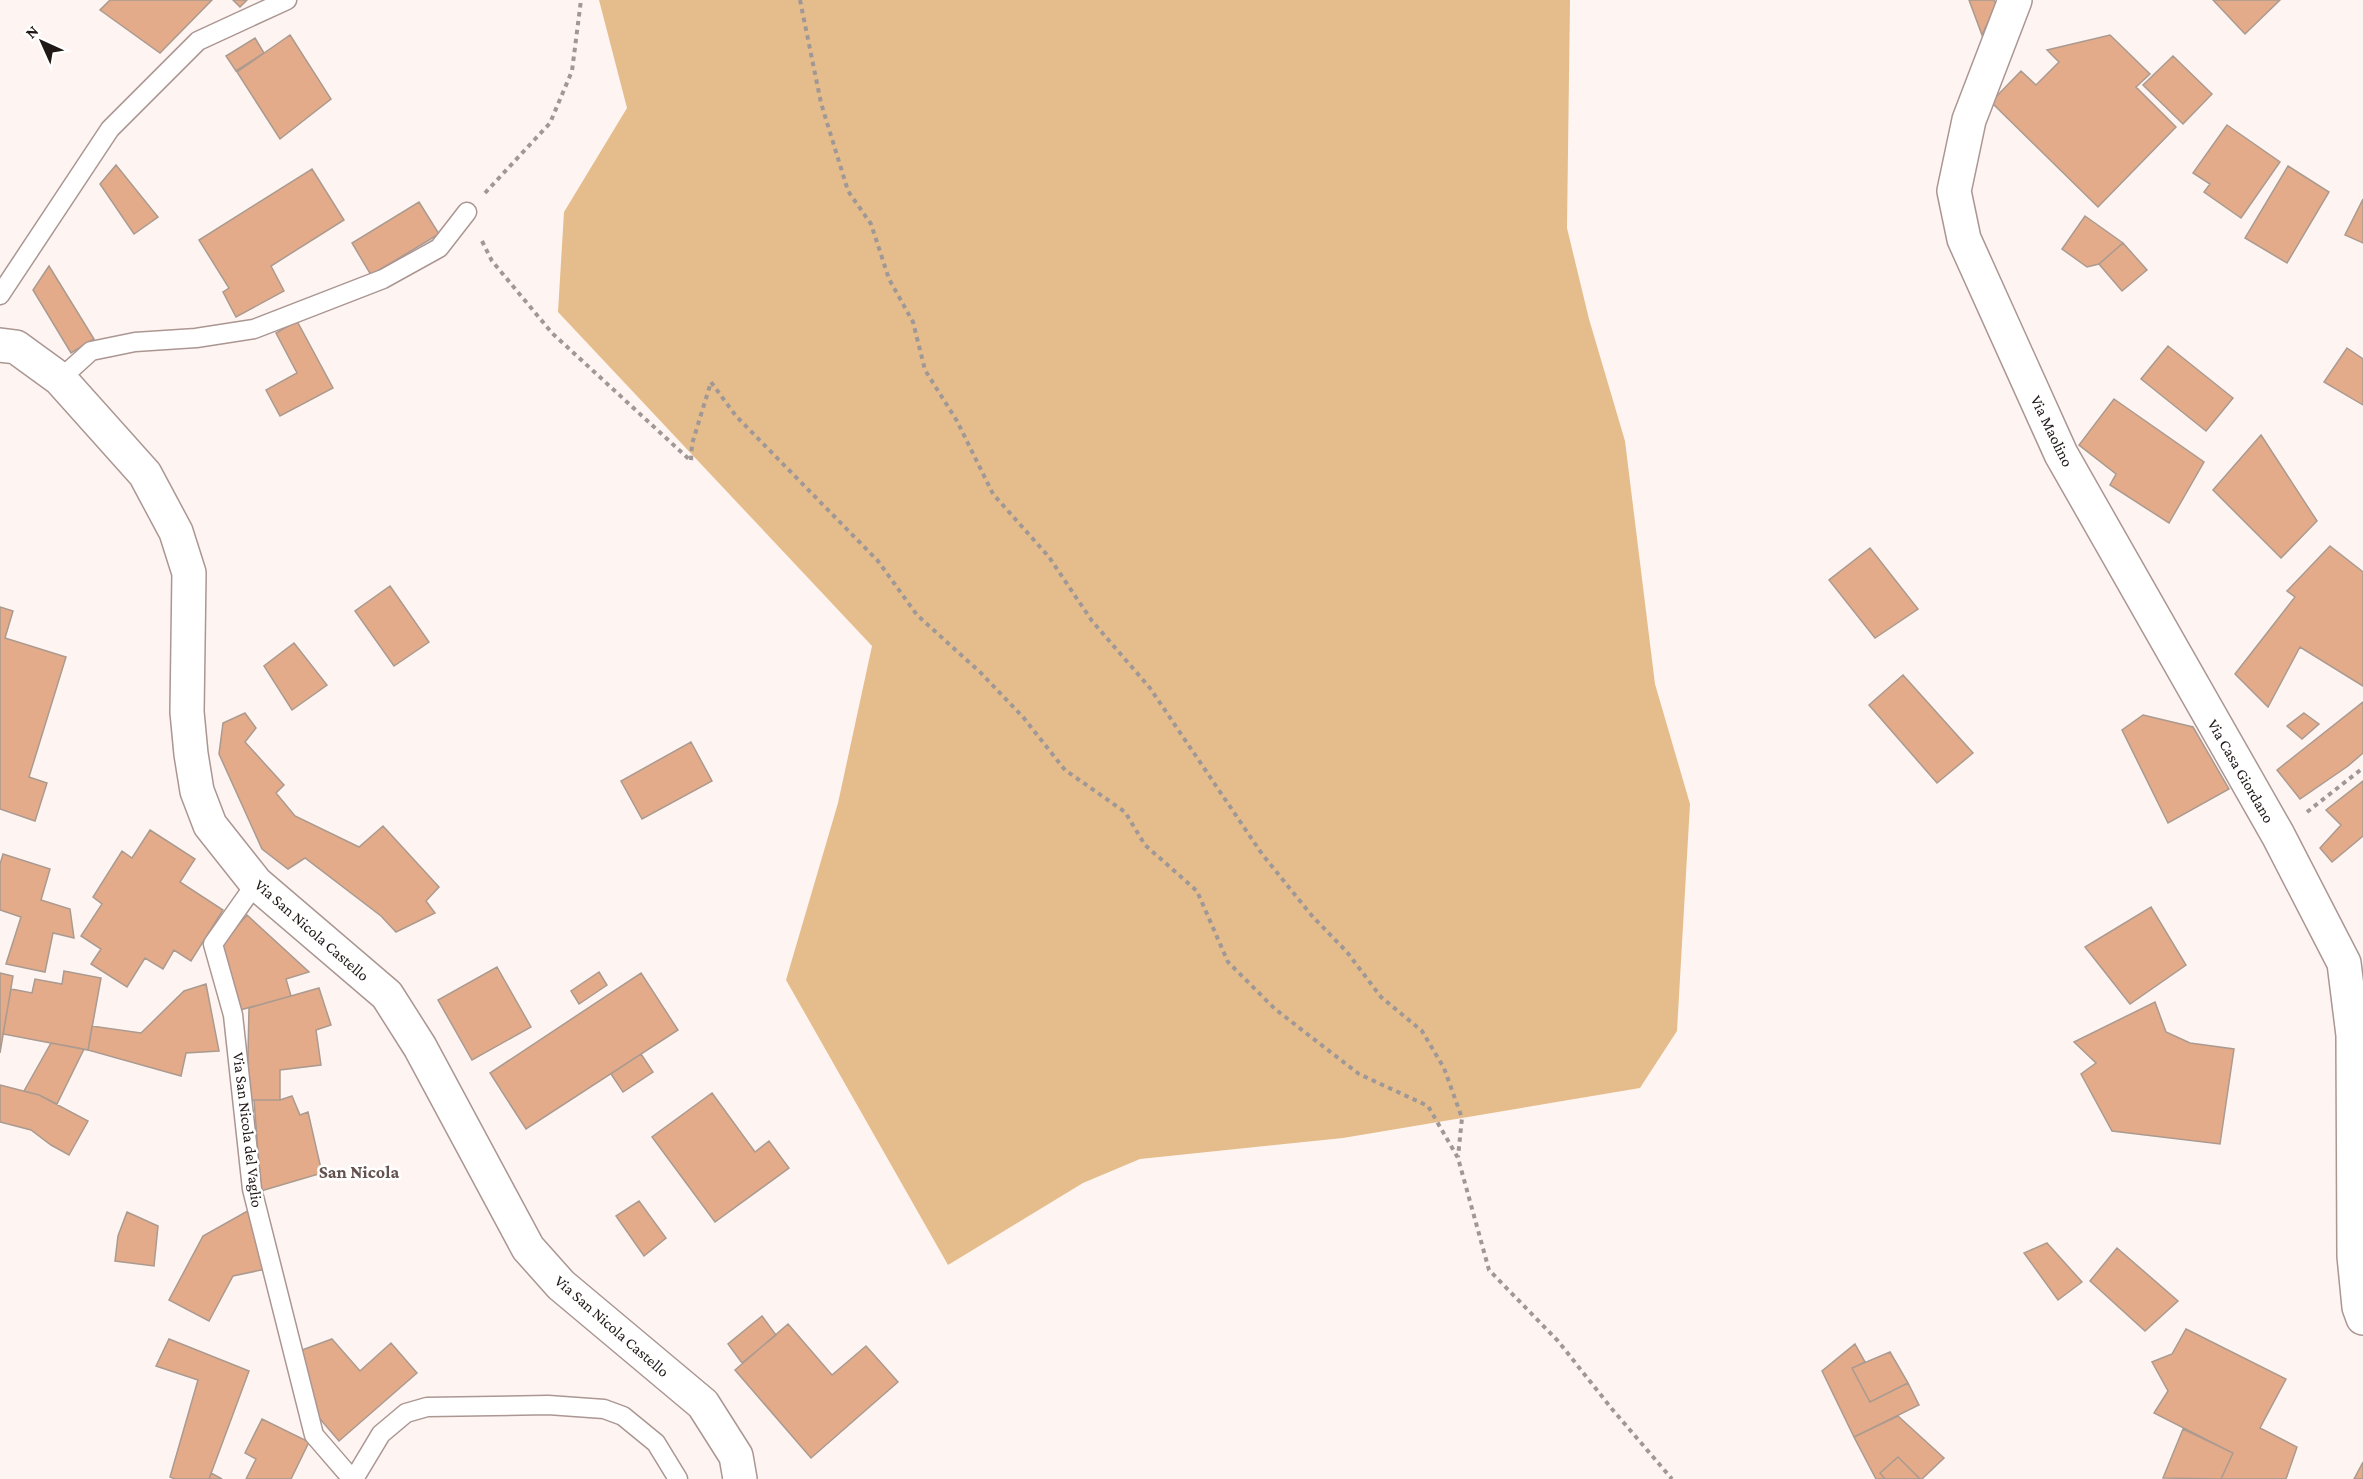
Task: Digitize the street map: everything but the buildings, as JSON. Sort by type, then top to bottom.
[{"type":"street","name":"Via Maolino","points":[[2014,0],[1970,120],[1954,191],[1964,239],[2061,454],[2177,659]]},
{"type":"street","name":"Via San Nicola Castello","points":[[0,345],[16,347],[60,379],[145,474],[176,532],[189,573],[186,712],[197,791],[210,825],[256,883],[387,995],[420,1047],[528,1248],[561,1285],[703,1404],[736,1456],[740,1479]]},
{"type":"street","name":"Via Casa Giordano","points":[[2177,659],[2275,830],[2344,963],[2354,1035],[2359,1197],[2354,1256],[2363,1318]]},
{"type":"lane","points":[[0,295],[110,129],[198,41],[286,0]]},
{"type":"lane","points":[[60,379],[92,351],[135,342],[196,338],[254,329],[383,279],[439,248],[467,212]]},
{"type":"lane","name":"Via San Nicola del Vaglio","points":[[256,883],[213,944],[233,1015],[252,1189],[314,1435],[353,1479],[381,1434],[406,1413],[428,1407],[548,1405],[604,1408],[623,1416],[656,1443],[678,1479]]},
{"type":"path","points":[[581,0],[572,71],[550,123],[467,212],[492,261],[552,333],[691,461],[692,444],[711,382],[736,416],[878,561],[917,615],[981,673],[1023,717],[1065,770],[1125,812],[1145,845],[1197,891],[1228,962],[1275,1009],[1359,1074],[1428,1106],[1458,1158],[1489,1270],[1558,1341],[1672,1479]]},
{"type":"path","points":[[800,0],[821,103],[848,191],[871,224],[889,279],[913,322],[925,370],[957,421],[993,494],[1049,557],[1092,621],[1150,688],[1262,854],[1313,917],[1347,952],[1382,997],[1422,1031],[1444,1068],[1462,1118],[1458,1158]]},
{"type":"path","name":"Via Casa Giordano","points":[[2275,830],[2312,809],[2363,768]]},
{"type":"shaded area","points":[[599,0],[1570,0],[1567,228],[1589,319],[1625,441],[1655,684],[1690,804],[1677,1031],[1640,1088],[1343,1138],[1140,1159],[1083,1183],[948,1265],[786,980],[838,803],[872,646],[558,312],[564,212],[627,108]]},
{"type":"district","name":"San Nicola","points":[[359,1172]]}]
